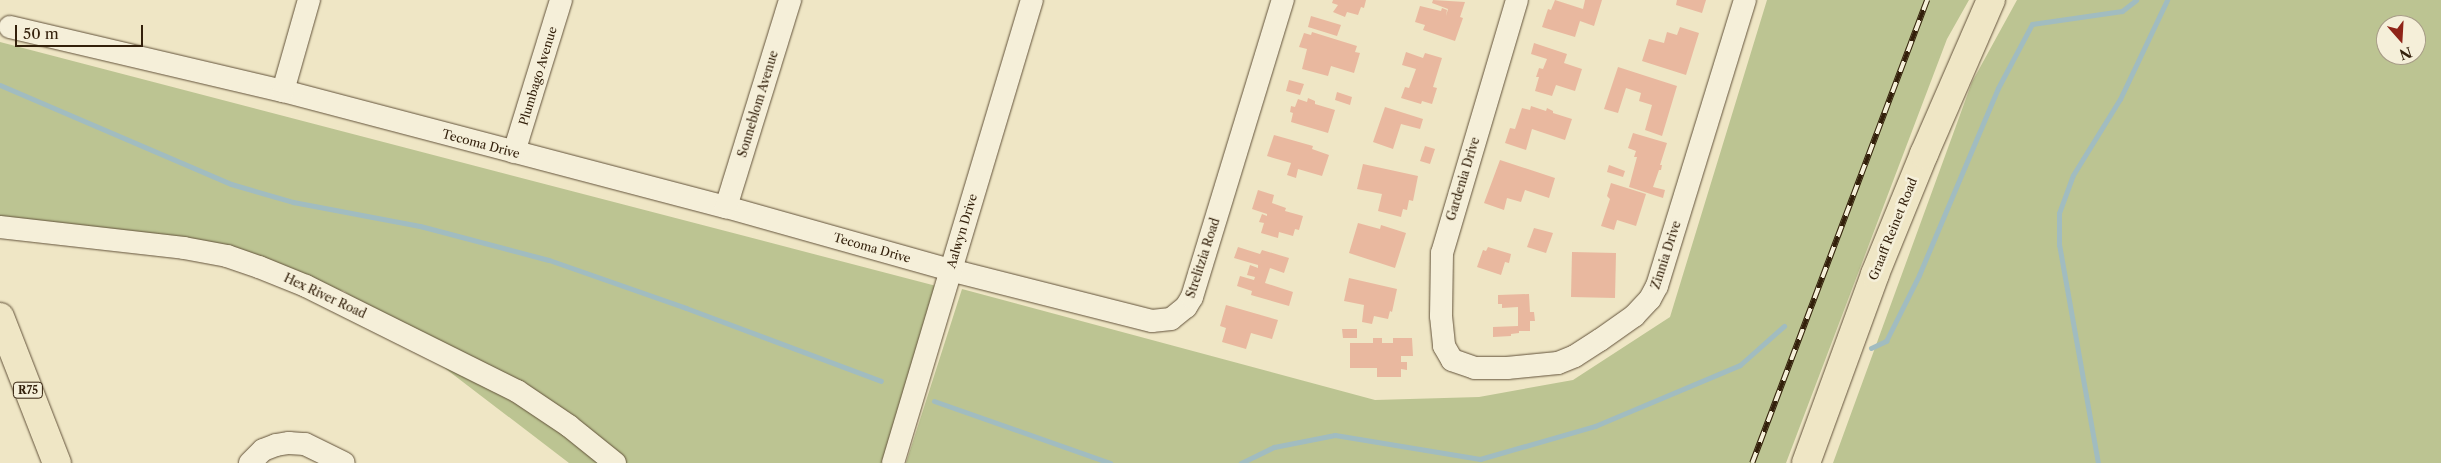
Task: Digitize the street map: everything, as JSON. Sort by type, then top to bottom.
[{"type":"main road","name":"Graaff Reinet Road","points":[[1806,463],[1878,266],[1927,145],[1991,0]]},
{"type":"main road","name":"R75","points":[[0,317],[57,463]]},
{"type":"street","points":[[283,91],[309,0]]},
{"type":"street","name":"Plumbago Avenue","points":[[514,152],[561,0]]},
{"type":"street","name":"Sonneblom Avenue","points":[[726,208],[790,0]]},
{"type":"street","name":"Aalwyn Drive","points":[[893,463],[1032,0]]},
{"type":"street","name":"Strelitzia Road","points":[[950,270],[1134,318],[1164,321],[1180,314],[1192,298],[1282,0]]},
{"type":"street","name":"Gardenia Drive","points":[[1452,360],[1444,346],[1442,326],[1442,253],[1517,0]]},
{"type":"street","name":"Zinnia Drive","points":[[1452,360],[1475,368],[1507,368],[1558,363],[1575,356],[1600,340],[1634,316],[1646,304],[1657,286],[1745,0]]},
{"type":"street","name":"Tecoma Drive","points":[[10,27],[283,91],[726,208],[950,270]]},
{"type":"street","name":"Hex River Road","points":[[0,227],[184,248],[227,256],[259,267],[306,286],[516,391],[569,426],[614,463]]},
{"type":"street","points":[[250,463],[263,450],[289,443],[304,444],[344,463]]},
{"type":"green space","points":[[1767,0],[1969,0],[1947,39],[1786,463],[906,463],[962,289],[1375,400],[1479,397],[1573,380],[1670,317]]},
{"type":"green space","points":[[2017,0],[2441,0],[2441,463],[1833,463],[1972,82]]},
{"type":"green space","points":[[0,42],[944,288],[885,463],[569,463],[344,291],[0,216]]},
{"type":"building","points":[[1333,0],[1366,0],[1364,8],[1361,7],[1358,15],[1347,12],[1345,17],[1333,12],[1338,5],[1332,3]]},
{"type":"building","points":[[1433,0],[1465,2],[1460,17],[1463,18],[1455,41],[1423,30],[1425,25],[1415,22],[1420,6],[1441,11],[1442,8],[1447,10],[1446,16],[1448,9],[1432,3]]},
{"type":"building","points":[[1555,0],[1583,9],[1585,0],[1602,0],[1594,26],[1580,21],[1575,37],[1542,27],[1548,9],[1551,10]]},
{"type":"building","points":[[1677,0],[1706,0],[1702,13],[1676,5]]},
{"type":"building","points":[[1311,16],[1341,25],[1337,36],[1308,27]]},
{"type":"building","points":[[1680,27],[1699,33],[1686,75],[1642,61],[1649,39],[1664,43],[1667,32],[1677,35]]},
{"type":"building","points":[[1312,32],[1357,46],[1355,52],[1360,53],[1354,73],[1331,66],[1328,76],[1302,69],[1307,49],[1299,47],[1304,33],[1311,35]]},
{"type":"building","points":[[1534,43],[1567,54],[1564,63],[1582,69],[1575,91],[1556,85],[1552,96],[1535,91],[1539,77],[1536,77],[1539,68],[1543,69],[1547,59],[1531,54]]},
{"type":"building","points":[[1406,52],[1423,58],[1425,53],[1442,58],[1433,87],[1437,88],[1432,104],[1422,101],[1421,104],[1401,98],[1405,87],[1409,88],[1416,69],[1402,65]]},
{"type":"building","points":[[1618,67],[1677,86],[1662,136],[1645,130],[1652,105],[1639,101],[1641,93],[1626,88],[1618,113],[1604,109]]},
{"type":"building","points":[[1289,80],[1304,84],[1300,95],[1286,91]]},
{"type":"building","points":[[1337,92],[1352,97],[1350,105],[1335,100]]},
{"type":"building","points":[[1308,98],[1315,101],[1315,104],[1335,110],[1328,133],[1291,122],[1293,113],[1290,112],[1291,106],[1295,107],[1298,99],[1307,102]]},
{"type":"building","points":[[1531,106],[1546,111],[1547,108],[1553,111],[1553,113],[1572,119],[1565,140],[1532,129],[1526,150],[1505,143],[1510,128],[1515,129],[1522,108],[1530,110]]},
{"type":"building","points":[[1385,107],[1423,119],[1420,129],[1401,124],[1393,149],[1373,142]]},
{"type":"building","points":[[1633,133],[1667,143],[1660,165],[1662,165],[1661,170],[1659,170],[1653,187],[1665,190],[1663,198],[1629,187],[1637,157],[1634,157],[1636,151],[1628,148]]},
{"type":"building","points":[[1274,135],[1313,146],[1312,149],[1329,155],[1322,176],[1298,169],[1296,178],[1287,175],[1291,163],[1267,156]]},
{"type":"building","points":[[1425,146],[1435,149],[1430,164],[1420,161]]},
{"type":"building","points":[[1500,160],[1555,178],[1549,198],[1525,190],[1521,202],[1507,198],[1504,210],[1484,203]]},
{"type":"building","points":[[1363,164],[1418,176],[1413,201],[1409,200],[1407,210],[1403,209],[1401,217],[1378,211],[1382,194],[1357,189]]},
{"type":"building","points":[[1609,165],[1625,171],[1623,177],[1607,172]]},
{"type":"building","points":[[1611,183],[1646,194],[1636,226],[1617,220],[1614,230],[1601,226],[1610,199],[1607,196]]},
{"type":"building","points":[[1258,190],[1274,195],[1272,203],[1286,208],[1285,211],[1303,216],[1299,230],[1295,229],[1293,236],[1279,232],[1278,238],[1261,233],[1264,223],[1259,222],[1262,214],[1267,216],[1267,214],[1252,209]]},
{"type":"building","points":[[1358,223],[1380,229],[1381,225],[1406,233],[1395,268],[1349,253]]},
{"type":"building","points":[[1534,228],[1553,233],[1546,253],[1527,247]]},
{"type":"building","points":[[1238,247],[1260,254],[1262,250],[1289,258],[1284,273],[1270,268],[1265,283],[1293,292],[1289,306],[1251,295],[1252,291],[1237,286],[1240,276],[1254,280],[1255,277],[1247,275],[1250,265],[1258,268],[1258,265],[1234,258]]},
{"type":"building","points":[[1488,247],[1511,254],[1509,263],[1505,262],[1501,275],[1477,267],[1483,250],[1486,251]]},
{"type":"building","points":[[1572,252],[1616,253],[1615,298],[1571,297]]},
{"type":"building","points":[[1349,278],[1397,289],[1392,312],[1390,311],[1388,319],[1374,316],[1372,324],[1362,322],[1364,305],[1344,301]]},
{"type":"building","points":[[1529,294],[1530,312],[1534,312],[1535,321],[1530,321],[1530,331],[1519,331],[1519,333],[1511,334],[1511,336],[1493,337],[1493,327],[1518,326],[1518,307],[1502,308],[1502,304],[1498,304],[1498,295]]},
{"type":"building","points":[[1226,305],[1278,320],[1272,339],[1251,333],[1246,349],[1222,342],[1226,328],[1220,326]]},
{"type":"building","points":[[1342,329],[1357,329],[1357,338],[1343,338]]},
{"type":"building","points":[[1373,338],[1382,338],[1382,343],[1393,343],[1393,338],[1412,338],[1413,356],[1401,356],[1401,362],[1407,362],[1407,370],[1401,369],[1401,377],[1377,377],[1377,368],[1350,368],[1350,343],[1373,343]]},
{"type":"waterway","points":[[1871,348],[1886,341],[1919,275],[1998,88],[2032,24],[2122,11],[2136,0]]},
{"type":"waterway","points":[[2098,463],[2059,245],[2059,213],[2073,175],[2120,99],[2167,0]]},
{"type":"waterway","points":[[0,85],[231,184],[293,202],[420,226],[549,260],[686,308],[881,381]]},
{"type":"waterway","points":[[1241,463],[1274,447],[1335,435],[1480,459],[1595,426],[1740,365],[1784,326]]},
{"type":"waterway","points":[[934,401],[1110,463]]},
{"type":"railway","points":[[1752,463],[1927,0]]}]
